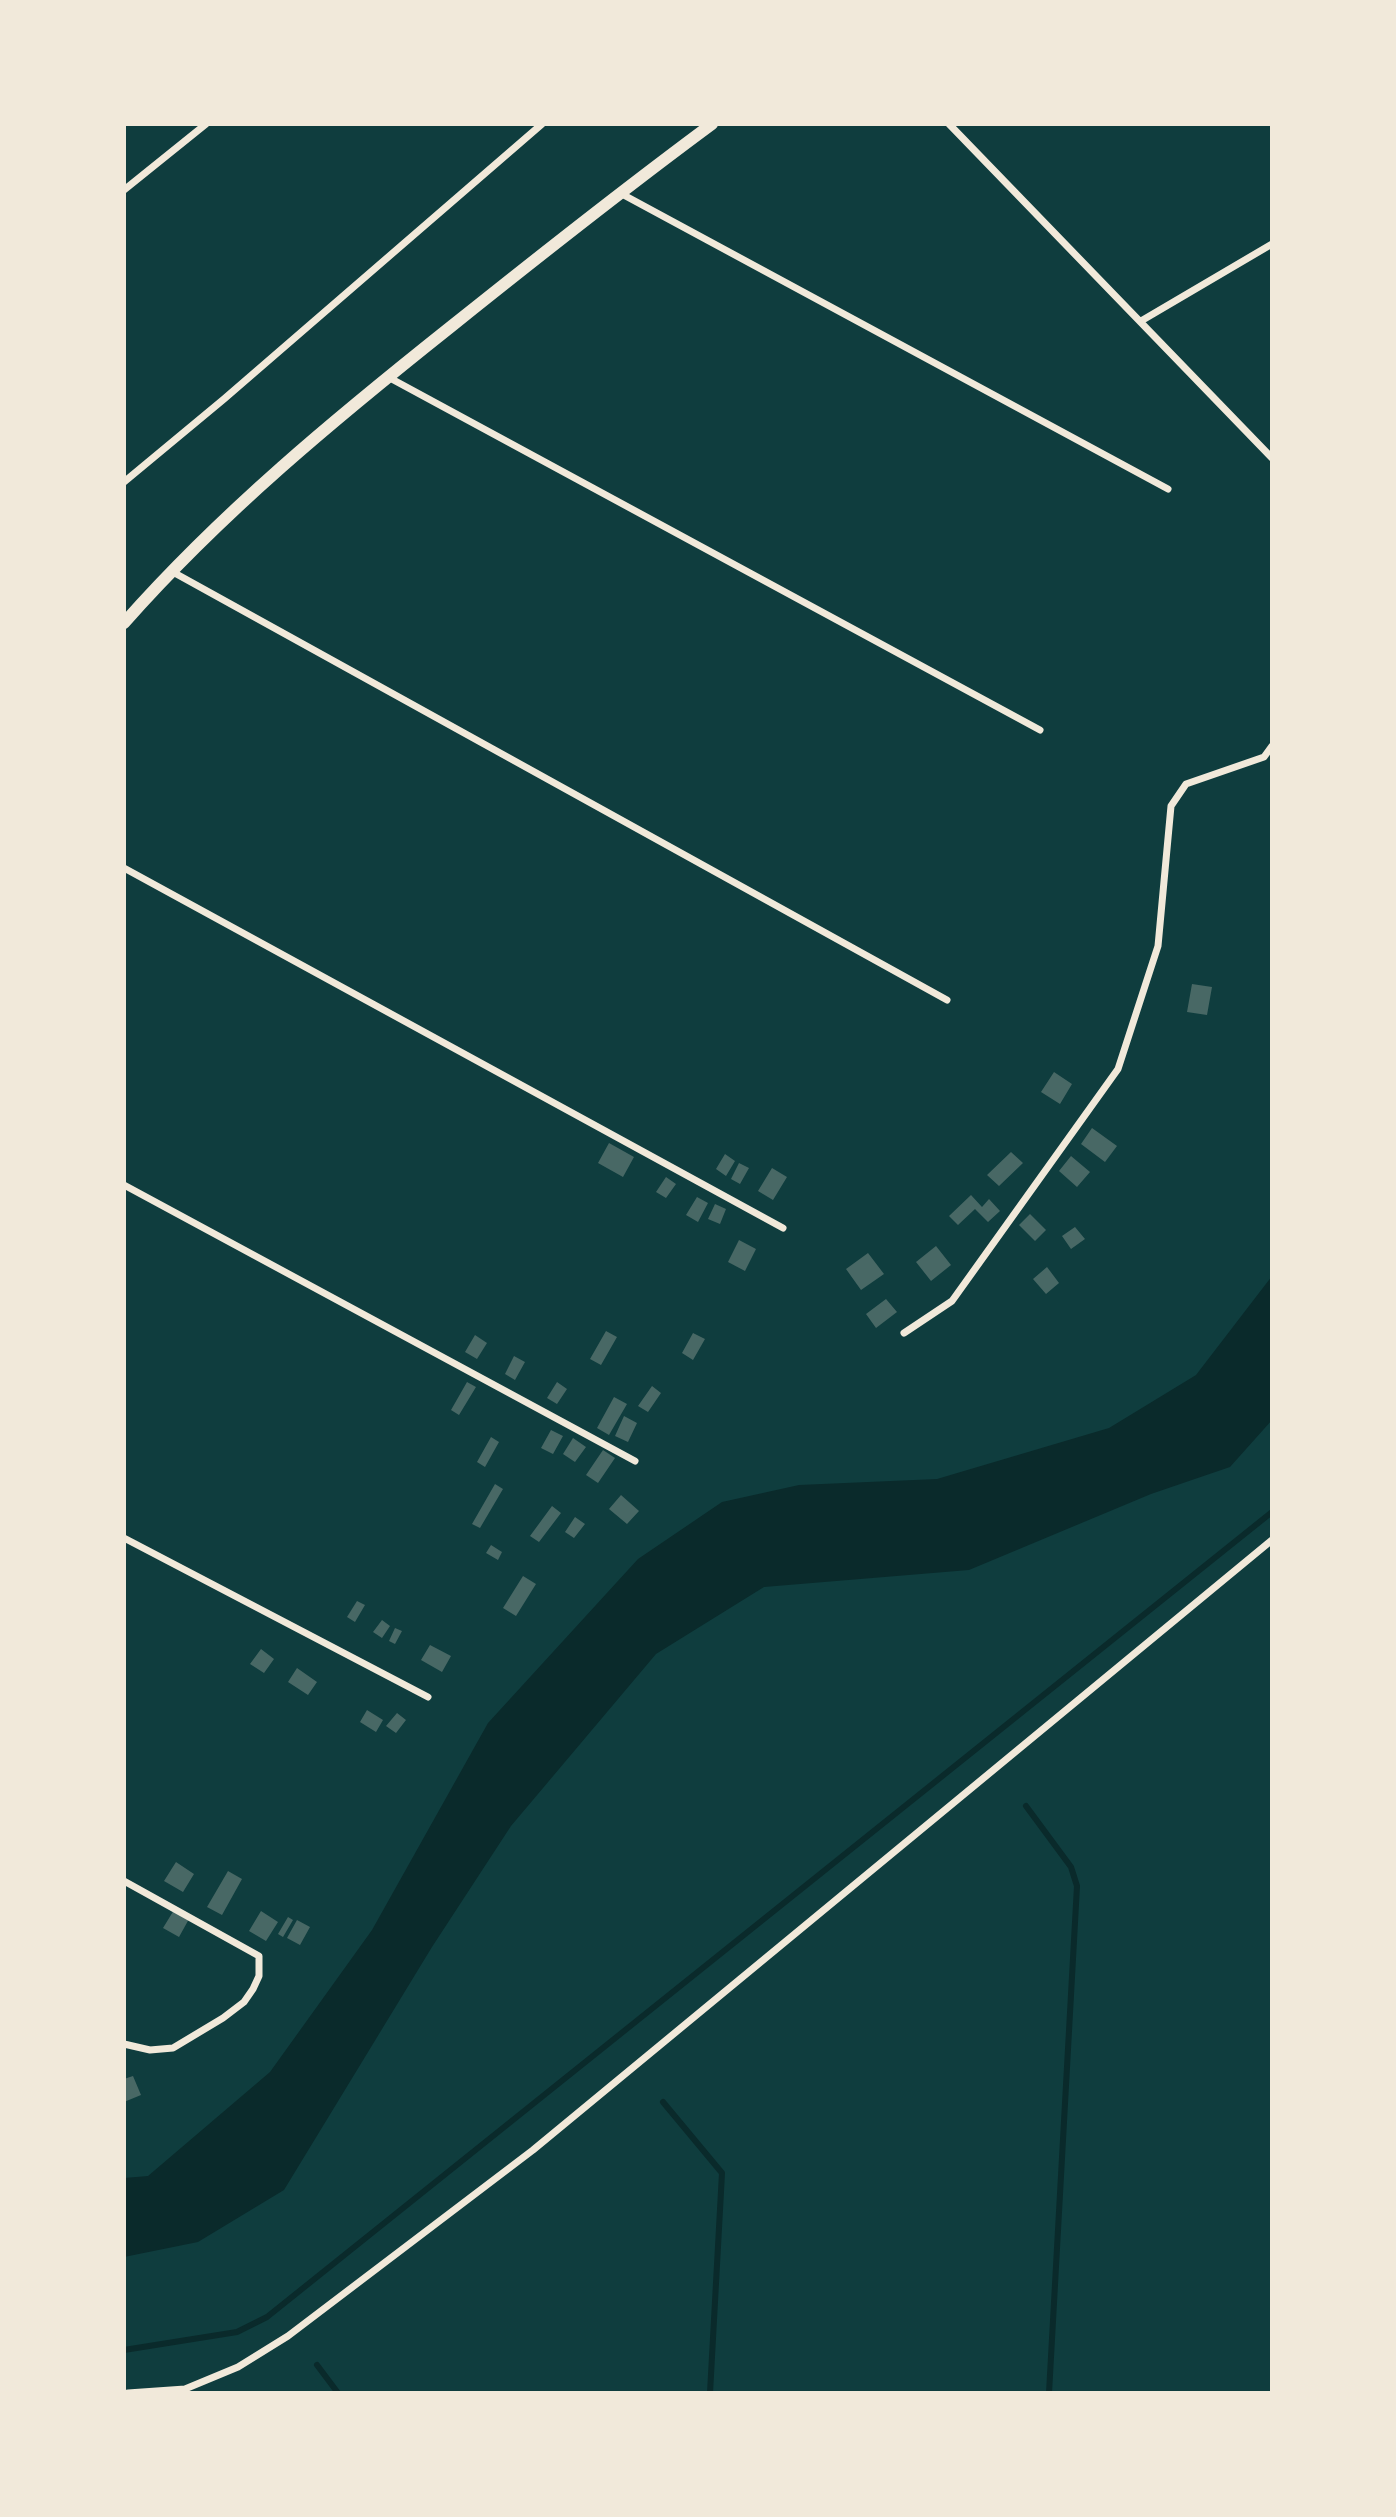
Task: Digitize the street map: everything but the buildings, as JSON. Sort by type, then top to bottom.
[{"type":"street","points":[[124,190],[206,124]]},
{"type":"street","points":[[124,482],[225,399],[542,124]]},
{"type":"street","points":[[124,623],[171,570],[295,453],[619,193],[712,124]]},
{"type":"street","points":[[949,124],[1272,458]]},
{"type":"street","points":[[619,193],[1168,489]]},
{"type":"street","points":[[1141,321],[1272,244]]},
{"type":"street","points":[[387,377],[1040,730]]},
{"type":"street","points":[[171,570],[947,1000]]},
{"type":"street","points":[[904,1333],[952,1301],[1118,1069],[1158,946],[1171,806],[1186,784],[1264,757],[1272,746]]},
{"type":"street","points":[[124,868],[783,1228]]},
{"type":"street","points":[[124,1185],[635,1461]]},
{"type":"street","points":[[124,1538],[428,1698]]},
{"type":"street","points":[[128,2393],[185,2389],[238,2367],[288,2336],[533,2150],[1272,1540]]},
{"type":"street","points":[[124,1881],[259,1956],[259,1976],[253,1989],[244,2002],[223,2018],[173,2048],[150,2050],[124,2044]]},
{"type":"water","points":[[1272,1276],[1272,1420],[1230,1467],[1151,1494],[969,1570],[764,1587],[656,1654],[511,1826],[432,1947],[284,2190],[198,2242],[124,2257],[124,2178],[148,2176],[270,2072],[372,1930],[488,1723],[638,1559],[722,1502],[799,1485],[937,1479],[1109,1428],[1196,1375]]},
{"type":"waterway","points":[[124,2350],[237,2332],[267,2317],[1272,1512]]},
{"type":"waterway","points":[[1026,1806],[1071,1867],[1077,1886],[1049,2393]]},
{"type":"waterway","points":[[663,2102],[722,2173],[710,2393]]},
{"type":"waterway","points":[[317,2365],[338,2393]]}]
